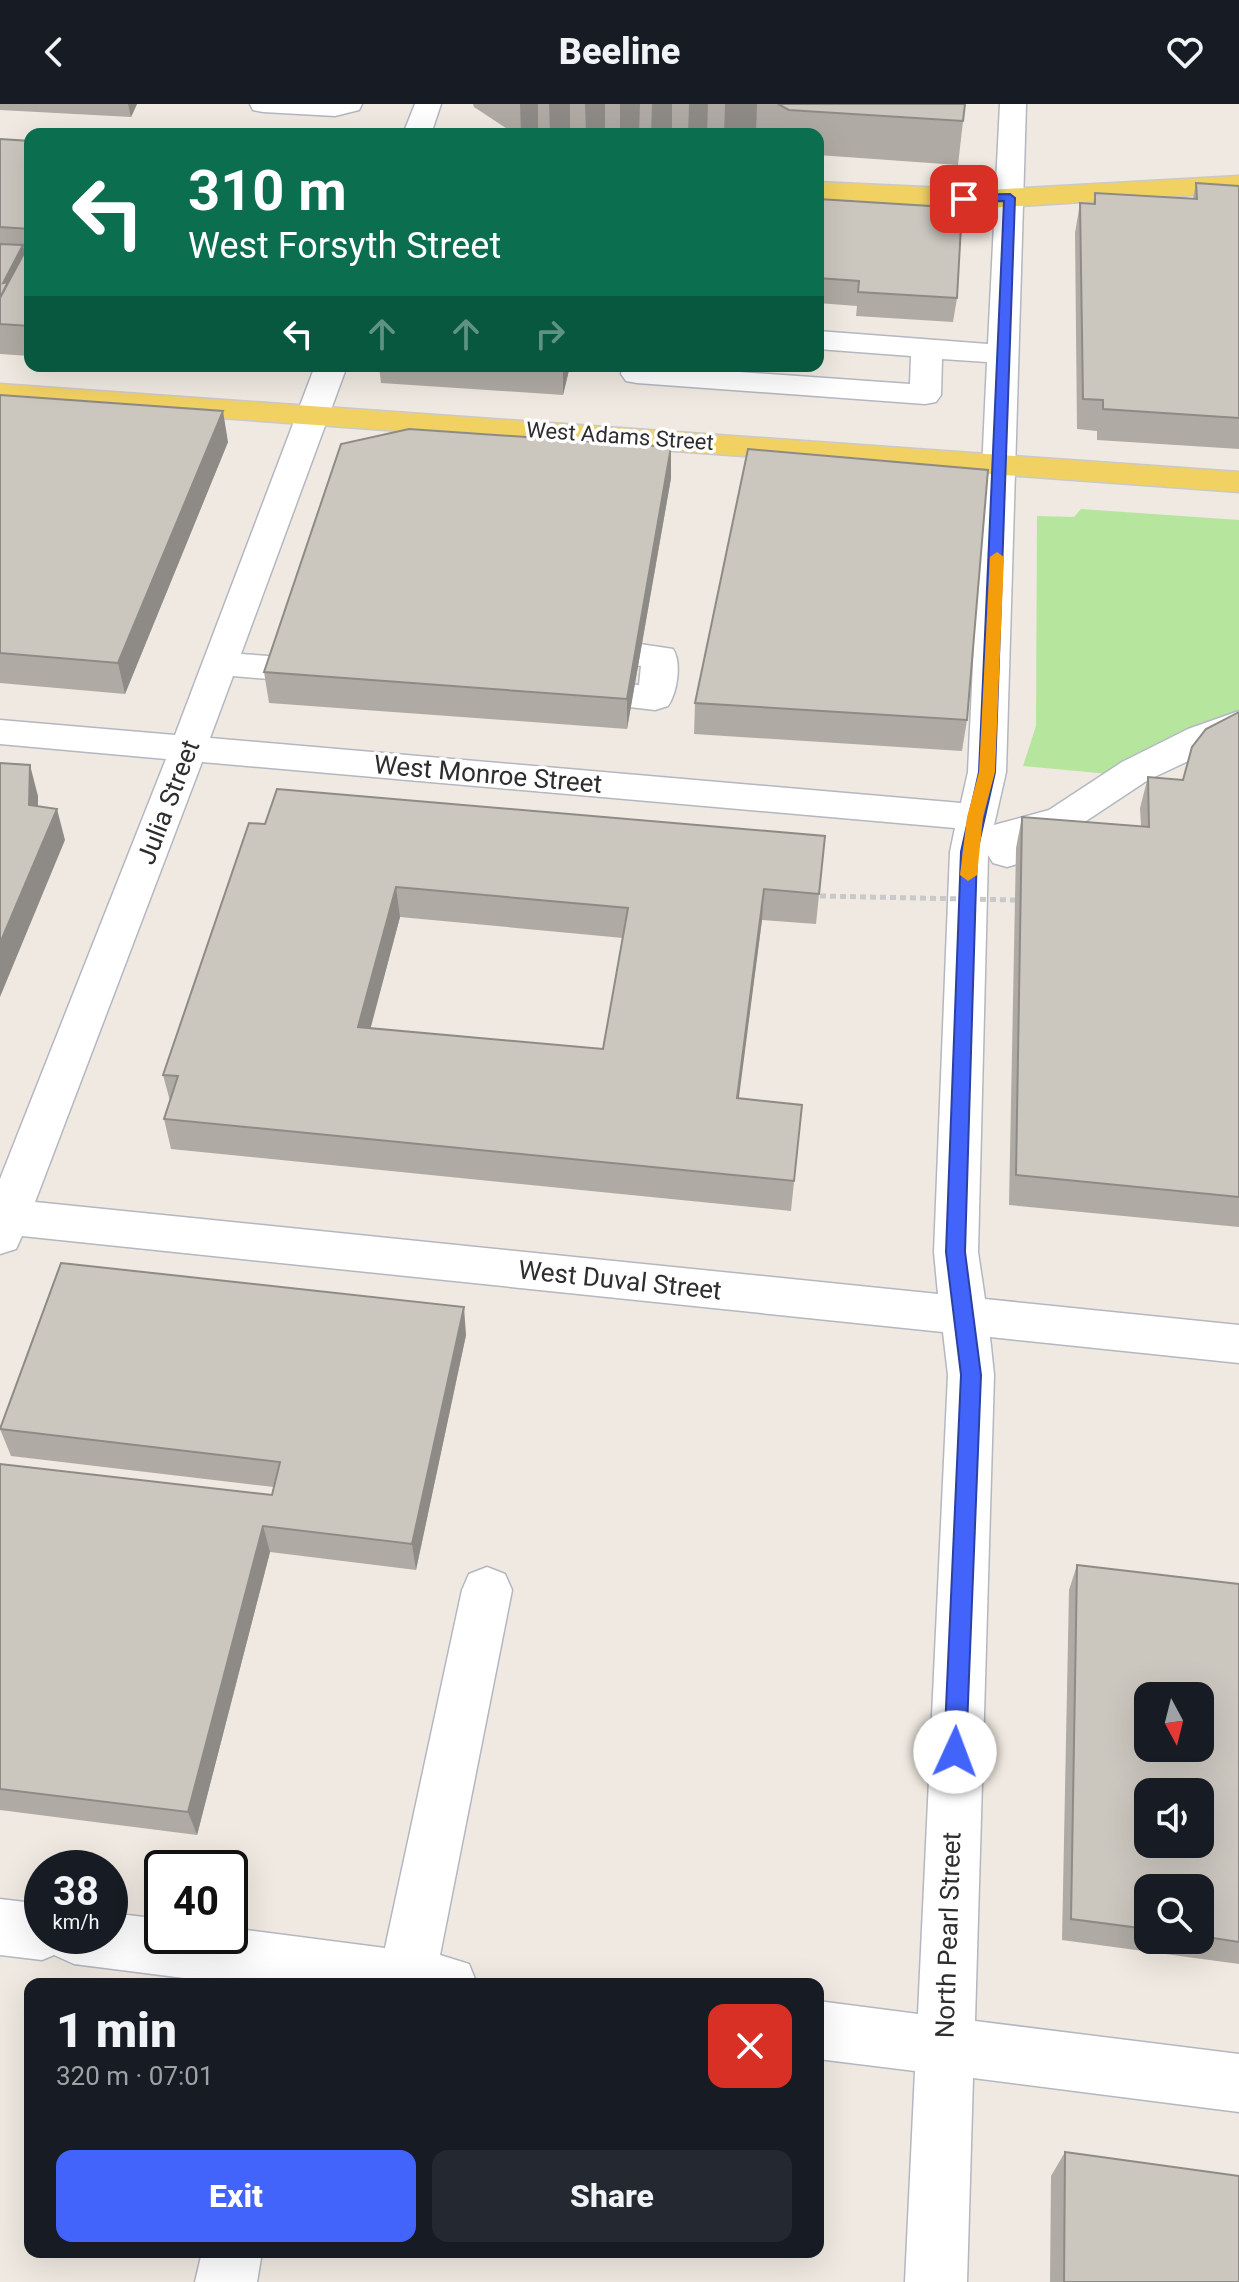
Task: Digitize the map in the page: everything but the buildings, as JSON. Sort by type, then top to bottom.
[{"type":"main road","points":[[824,191],[918,198],[1010,198],[1239,184]]},
{"type":"main road","name":"West Adams Street","points":[[0,393],[313,413],[524,443],[1000,464],[1239,482]]},
{"type":"street","points":[[263,104],[335,108],[349,104]]},
{"type":"street","points":[[419,128],[428,104]]},
{"type":"street","name":"North Pearl Street","points":[[936,2282],[971,1375],[956,1252],[969,852],[987,772],[1013,104]]},
{"type":"street","points":[[824,340],[1004,354]]},
{"type":"street","points":[[638,372],[925,395],[927,347]]},
{"type":"street","name":"Julia Street","points":[[3,1223],[188,748],[329,372]]},
{"type":"street","points":[[535,688],[655,698],[660,657],[541,640]]},
{"type":"street","points":[[219,664],[365,675]]},
{"type":"street","points":[[1007,854],[1009,832],[1061,820],[1135,771],[1239,723]]},
{"type":"street","name":"West Monroe Street","points":[[0,732],[975,817]]},
{"type":"street","name":"West Duval Street","points":[[3,1223],[1239,1344]]},
{"type":"street","points":[[428,1978],[487,1590]]},
{"type":"street","points":[[0,1927],[24,1930]]},
{"type":"street","points":[[128,1946],[290,1974],[369,1978]]},
{"type":"street","points":[[824,2031],[1239,2083]]},
{"type":"street","points":[[226,2282],[231,2258]]},
{"type":"path","points":[[820,896],[1015,900]]},
{"type":"green space","points":[[1081,509],[1239,520],[1239,712],[1109,774],[1023,766],[1036,726],[1037,516],[1074,517]]},
{"type":"slow traffic","points":[[968,875],[975,817],[987,772],[997,557]]},
{"type":"route","points":[[955,1752],[971,1375],[956,1252],[969,852],[987,772],[1010,198],[964,199]]}]
